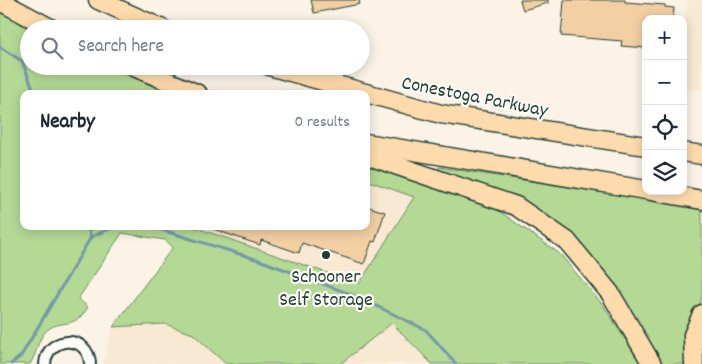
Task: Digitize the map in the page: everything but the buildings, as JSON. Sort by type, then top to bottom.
[{"type":"highway","points":[[98,0],[143,20]]},
{"type":"highway","points":[[0,1],[35,20]]},
{"type":"highway","points":[[153,75],[189,90]]},
{"type":"highway","name":"Conestoga Parkway","points":[[301,75],[355,90]]},
{"type":"highway","name":"Conestoga Parkway","points":[[370,94],[441,114],[642,145]]},
{"type":"highway","points":[[370,144],[642,189]]},
{"type":"highway","points":[[687,153],[702,155]]},
{"type":"highway","points":[[370,156],[516,206],[567,241],[610,292],[652,364]]},
{"type":"highway","points":[[674,195],[702,200]]},
{"type":"highway","points":[[694,364],[693,336],[702,314]]},
{"type":"street","points":[[45,364],[50,349],[61,342],[67,341],[74,342],[85,349],[90,364]]},
{"type":"shaded area","points":[[688,0],[702,0],[702,88],[687,90],[687,15]]},
{"type":"shaded area","name":"Schooner Self Storage","points":[[370,181],[414,197],[359,284],[203,230],[370,230]]},
{"type":"shaded area","points":[[392,323],[432,364],[340,364]]},
{"type":"shaded area","points":[[165,324],[193,334],[226,364],[103,364],[113,327]]},
{"type":"green space","points":[[0,11],[20,23],[20,75],[128,75],[163,90],[20,90],[20,230],[203,230],[359,284],[414,197],[370,181],[370,163],[495,208],[560,254],[603,305],[641,364],[432,364],[392,323],[340,364],[226,364],[193,334],[165,324],[113,327],[173,247],[165,240],[122,233],[78,299],[88,307],[82,315],[72,322],[56,325],[45,332],[40,339],[30,364],[0,364]]},
{"type":"green space","points":[[439,167],[702,208],[702,297],[688,338],[686,364],[663,364],[613,284],[575,242],[437,173]]},
{"type":"waterway","points":[[0,47],[20,60]]},
{"type":"waterway","points":[[28,75],[33,90]]},
{"type":"waterway","points":[[88,230],[91,237]]},
{"type":"waterway","points":[[91,237],[107,230]]},
{"type":"waterway","points":[[162,230],[259,260],[358,297],[426,330],[456,364]]},
{"type":"waterway","points":[[11,364],[21,356],[91,237]]},
{"type":"place","name":"Schooner Self Storage","points":[[326,255]]}]
